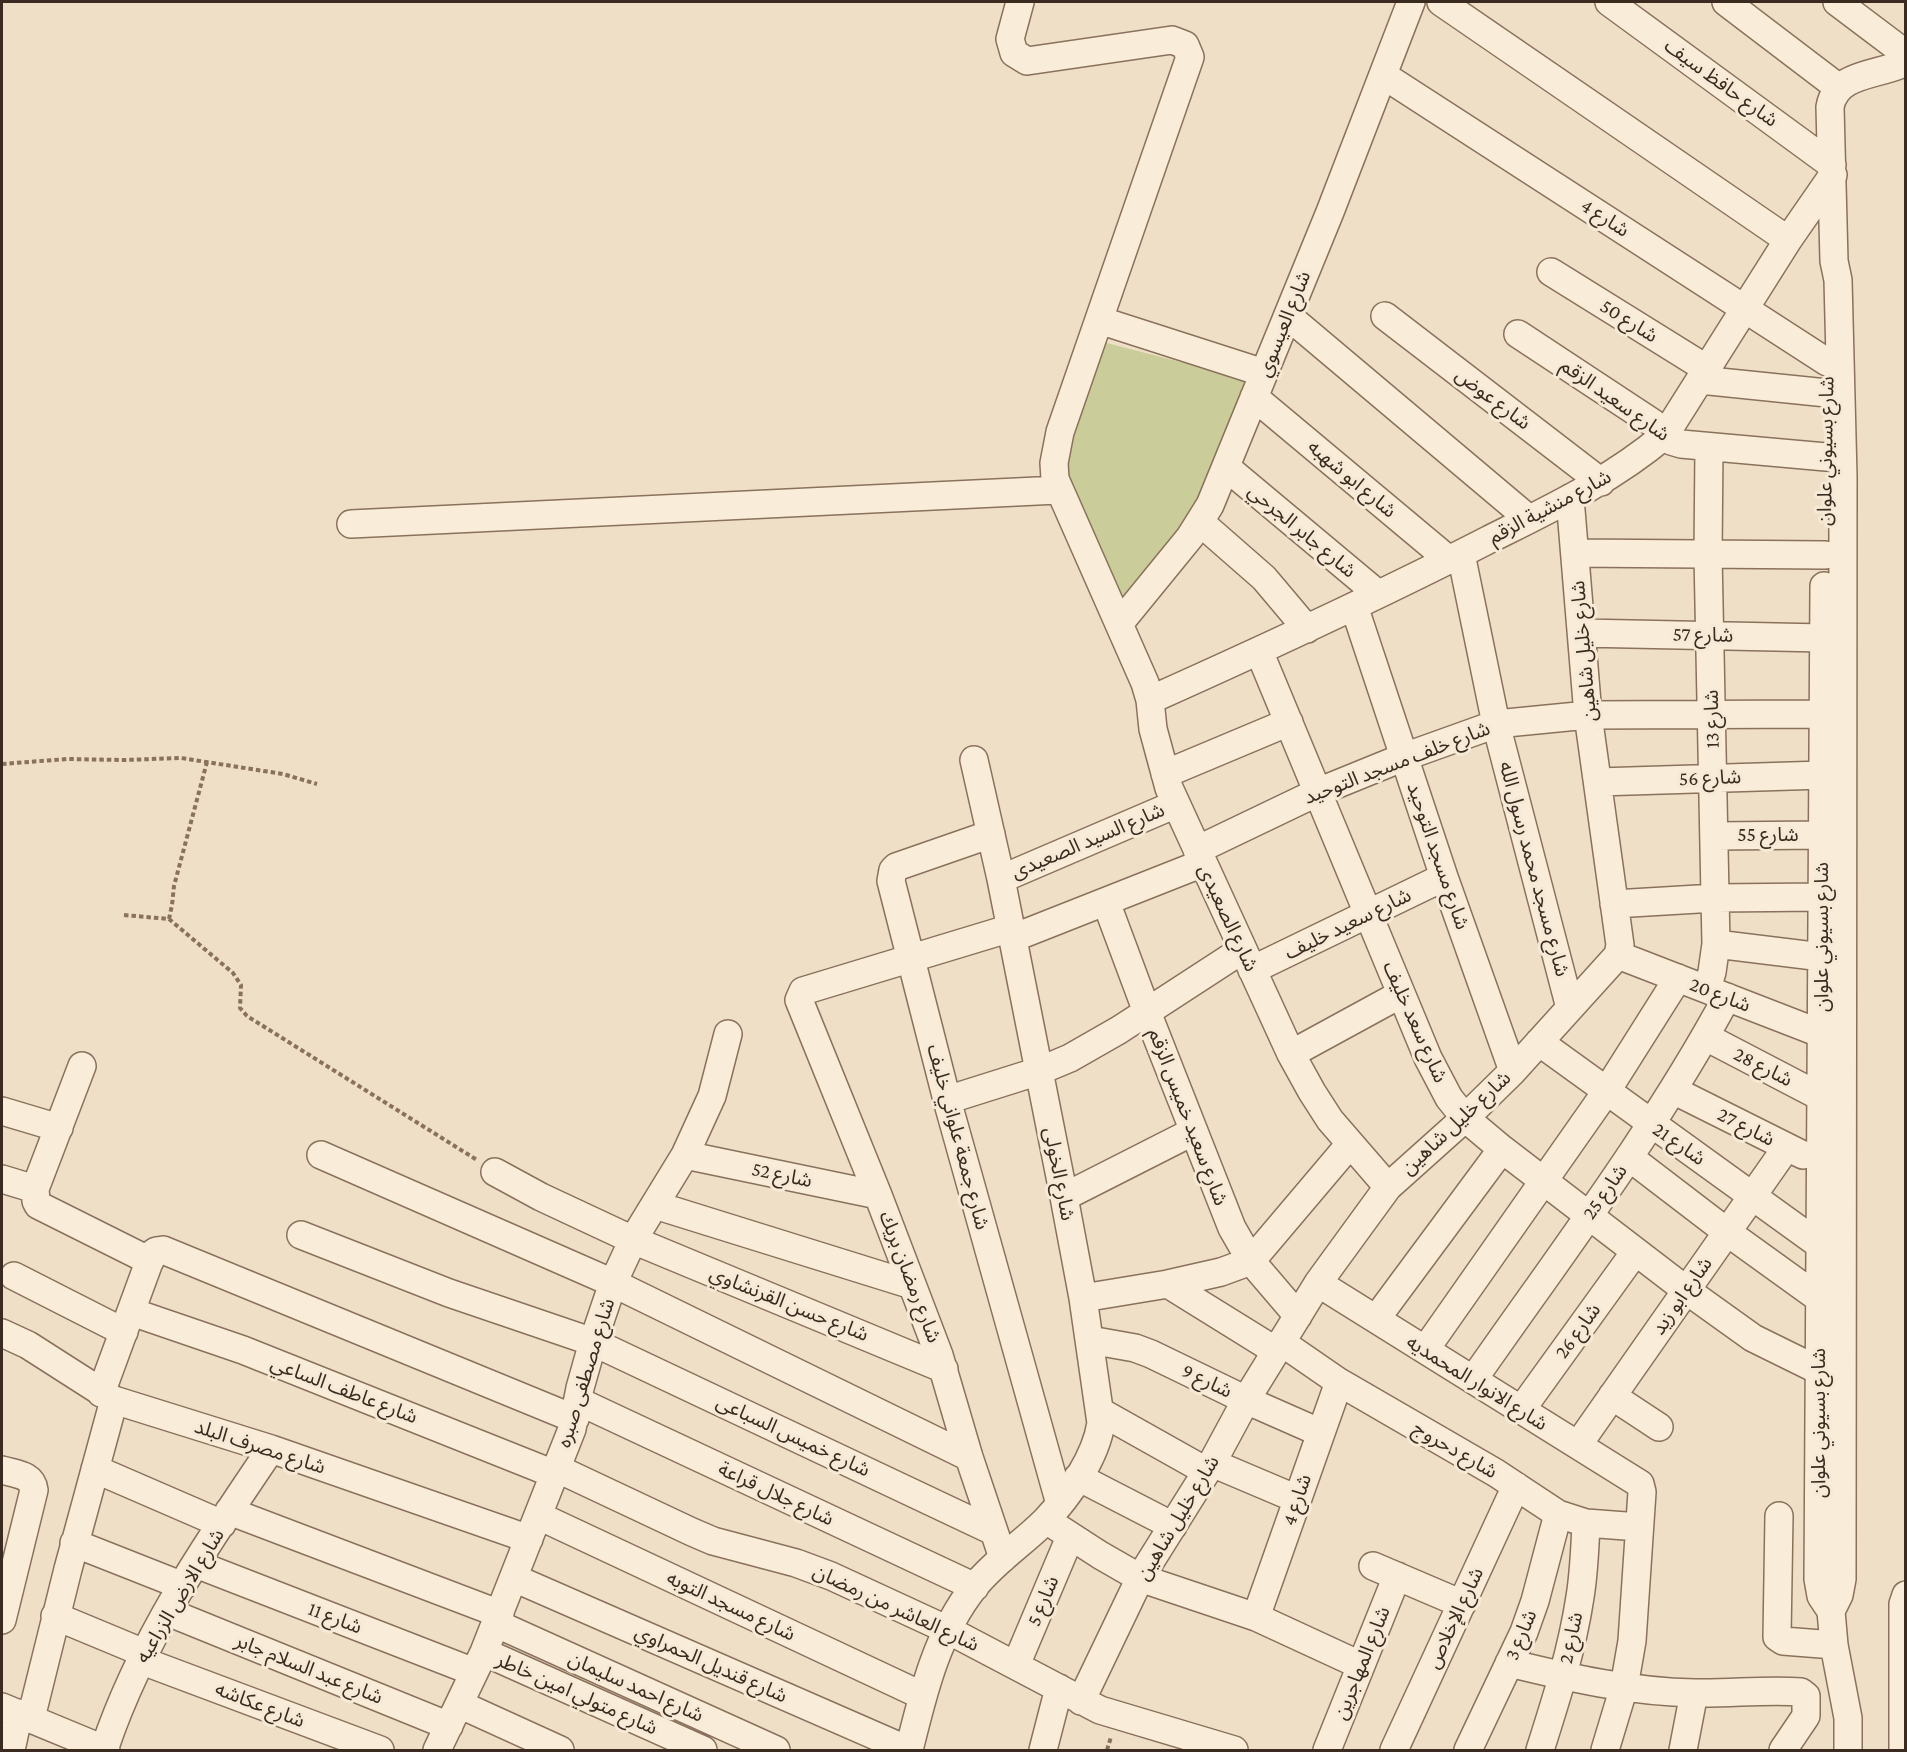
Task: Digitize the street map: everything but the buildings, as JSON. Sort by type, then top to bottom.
[{"type":"street","name":"شارع الصعيدى","points":[[1020,2],[1010,39],[1014,53],[1027,61],[1172,40],[1185,45],[1190,57],[1060,432],[1054,463],[1055,479],[1145,683],[1150,700],[1153,729],[1176,804],[1291,1054],[1311,1092],[1330,1120],[1388,1187]]},
{"type":"street","name":"شارع العيسوي","points":[[1119,624],[1190,537],[1200,522],[1226,467],[1411,2]]},
{"type":"street","points":[[1441,2],[1788,240]]},
{"type":"street","name":"شارع حافظ سيف","points":[[1609,2],[1833,170]]},
{"type":"street","points":[[1726,2],[1839,87],[1852,79],[1889,70],[1905,62]]},
{"type":"street","points":[[1838,2],[1905,54]]},
{"type":"street","name":"شارع 4","points":[[1383,75],[1827,362]]},
{"type":"street","points":[[1865,76],[1905,76]]},
{"type":"street","name":"شارع بسيوني علوان","points":[[1839,87],[1831,100],[1830,107],[1834,261],[1838,280],[1843,476],[1831,1373],[1818,1578],[1821,1596],[1831,1611],[1834,1645],[1848,1718],[1848,1750]]},
{"type":"street","name":"شارع منشية الزقم","points":[[1150,700],[1307,629],[1455,557],[1601,482],[1627,465],[1665,435],[1833,170]]},
{"type":"street","name":"شارع بسيوني علوان","points":[[1831,1373],[1820,1299],[1820,1245],[1827,362],[1830,273],[1834,261]]},
{"type":"street","name":"شارع 50","points":[[1551,272],[1703,375]]},
{"type":"street","points":[[1288,316],[1529,519]]},
{"type":"street","name":"شارع عوض","points":[[1385,316],[1601,482]]},
{"type":"street","points":[[1099,320],[1264,373]]},
{"type":"street","name":"شارع سعيد الزقم","points":[[1518,334],[1653,423],[1671,441],[1709,448],[1826,457]]},
{"type":"street","points":[[1703,375],[1827,393]]},
{"type":"street","name":"شارع ابو شهبه","points":[[1254,397],[1455,557]]},
{"type":"street","name":"شارع 13","points":[[1709,448],[1708,555],[1716,944],[1712,972],[1717,993]]},
{"type":"street","name":"شارع جابر الجرحي","points":[[1226,467],[1378,594]]},
{"type":"street","points":[[351,524],[1058,490]]},
{"type":"street","name":"شارع خليل شاهين","points":[[1043,1750],[1065,1698],[1209,1467],[1246,1400],[1318,1283],[1388,1187],[1466,1118],[1513,1071],[1618,955],[1620,945],[1588,715],[1570,498]]},
{"type":"street","points":[[1200,522],[1264,578],[1307,629]]},
{"type":"street","points":[[1575,553],[1825,555]]},
{"type":"street","name":"شارع مسجد محمد رسول الله","points":[[1455,557],[1570,1008]]},
{"type":"street","name":"شارع مسجد التوحيد","points":[[1354,606],[1444,877],[1513,1071]]},
{"type":"street","name":"شارع 57","points":[[1582,633],[1824,638]]},
{"type":"street","name":"شارع سعد خليف","points":[[1259,651],[1428,1058],[1449,1098],[1466,1118],[1502,1149],[1686,1290],[1753,1338],[1831,1373]]},
{"type":"street","name":"شارع خلف مسجد التوحيد","points":[[799,1003],[799,996],[804,991],[911,957],[1012,933],[1106,902],[1200,857],[1318,792],[1404,757],[1496,724],[1588,715],[1823,714]]},
{"type":"street","points":[[1165,774],[1289,722]]},
{"type":"street","name":"شارع الخولى","points":[[908,1750],[930,1672],[948,1630],[975,1587],[1053,1512],[1078,1477],[1098,1441],[1101,1412],[1064,1197],[1001,879],[974,760]]},
{"type":"street","name":"شارع 56","points":[[1598,782],[1823,775]]},
{"type":"street","name":"شارع السيد الصعيدى","points":[[1001,879],[1176,804]]},
{"type":"street","name":"شارع جمعة علواني خليف","points":[[991,834],[896,867],[893,870],[891,881],[1053,1512]]},
{"type":"street","name":"شارع 55","points":[[1713,836],[1823,835]]},
{"type":"street","name":"شارع سعيد خليف","points":[[947,1100],[1039,1071],[1098,1043],[1147,1012],[1247,960],[1368,914],[1444,877]]},
{"type":"street","points":[[1614,904],[1715,898],[1822,897]]},
{"type":"street","name":"شارع سعيد خميس الزقم","points":[[1106,902],[1232,1228],[1251,1261],[1298,1316]]},
{"type":"street","points":[[1716,944],[1822,957]]},
{"type":"street","name":"شارع 20","points":[[1618,955],[1822,1034]]},
{"type":"street","points":[[1425,1350],[1606,1092],[1678,978]]},
{"type":"street","name":"شارع 25","points":[[1473,1380],[1673,1090],[1706,1037],[1717,993]]},
{"type":"street","points":[[1291,1054],[1401,994]]},
{"type":"street","name":"شارع رمضان بريك","points":[[799,1003],[878,1195],[944,1369],[969,1457],[1004,1557]]},
{"type":"street","name":"شارع مصطفى صبره","points":[[437,1750],[479,1662],[534,1527],[577,1410],[580,1388],[592,1342],[613,1283],[633,1240],[685,1155],[712,1096],[728,1034]]},
{"type":"street","name":"شارع 28","points":[[1706,1037],[1821,1097]]},
{"type":"street","name":"شارع 21","points":[[1539,1042],[1820,1245]]},
{"type":"street","points":[[11,1750],[17,1712],[55,1616],[95,1469],[108,1397],[128,1322],[150,1261],[38,1205],[36,1201],[36,1189],[82,1066]]},
{"type":"street","name":"شارع 27","points":[[1673,1090],[1786,1148],[1821,1162]]},
{"type":"street","points":[[2,1111],[59,1128]]},
{"type":"street","points":[[1064,1197],[1194,1131]]},
{"type":"street","points":[[1083,1298],[1168,1284],[1221,1272],[1251,1261],[1350,1144]]},
{"type":"street","name":"شارع ابو زيد","points":[[1578,1445],[1612,1396],[1651,1360],[1686,1290],[1786,1148]]},
{"type":"street","points":[[1376,1319],[1502,1149]]},
{"type":"street","points":[[321,1155],[613,1283],[969,1457]]},
{"type":"street","name":"شارع 52","points":[[685,1155],[878,1195]]},
{"type":"street","points":[[1629,1156],[1727,1232],[1820,1299]]},
{"type":"street","name":"شارع حسن القرنشاوي","points":[[495,1172],[541,1197],[633,1240],[944,1369]]},
{"type":"street","points":[[2,1179],[36,1189]]},
{"type":"street","points":[[655,1205],[912,1286]]},
{"type":"street","name":"شارع خميس السباعى","points":[[301,1235],[449,1293],[592,1342],[993,1531]]},
{"type":"street","name":"شارع جلال قراعة","points":[[150,1261],[152,1254],[156,1251],[163,1251],[577,1410],[975,1587]]},
{"type":"street","name":"شارع 26","points":[[1521,1410],[1635,1252]]},
{"type":"street","name":"شارع عاطف الساعي","points":[[14,1276],[128,1322],[243,1350],[555,1471]]},
{"type":"street","name":"شارع الانوار المحمديه","points":[[1318,1283],[1636,1482],[1642,1492],[1639,1527]]},
{"type":"street","name":"شارع دحروج","points":[[1168,1284],[1516,1486],[1558,1514],[1586,1523],[1639,1527]]},
{"type":"street","name":"شارع مصرف البلد","points":[[2,1333],[28,1346],[108,1397],[271,1449],[534,1527]]},
{"type":"street","name":"شارع 9","points":[[1090,1340],[1135,1348],[1151,1354],[1246,1400],[1321,1432]]},
{"type":"street","name":"شارع 4","points":[[1256,1617],[1339,1382]]},
{"type":"street","points":[[1612,1396],[1659,1427]]},
{"type":"street","points":[[1101,1412],[1209,1467],[1298,1499]]},
{"type":"street","name":"شارع الارض الزراعيه","points":[[104,1750],[120,1706],[142,1657],[225,1517],[271,1449]]},
{"type":"street","name":"شارع احمد سليمان","points":[[95,1469],[497,1618],[776,1750]]},
{"type":"street","points":[[2,1470],[28,1477],[33,1483],[34,1490],[10,1553],[2,1620]]},
{"type":"street","name":"شارع العاشر من رمضان","points":[[555,1471],[713,1540],[796,1563],[831,1576],[948,1630],[1016,1665],[1065,1698],[1110,1713],[1176,1742],[1232,1750]]},
{"type":"street","points":[[1078,1477],[1173,1526]]},
{"type":"street","name":"شارع الإخلاص","points":[[1394,1750],[1516,1486]]},
{"type":"street","points":[[1053,1512],[1070,1537],[1140,1578],[1256,1617],[1360,1665]]},
{"type":"street","name":"شارع 3","points":[[1468,1750],[1535,1601],[1558,1514]]},
{"type":"street","points":[[1779,1516],[1777,1637],[1783,1641],[1834,1645]]},
{"type":"street","name":"شارع 2","points":[[1540,1750],[1563,1677],[1581,1595],[1586,1523]]},
{"type":"street","name":"شارع مسجد التوبه","points":[[534,1527],[923,1696]]},
{"type":"street","points":[[1605,1750],[1624,1687],[1632,1641],[1639,1527]]},
{"type":"street","name":"شارع 5","points":[[1016,1665],[1070,1537]]},
{"type":"street","name":"شارع 11","points":[[75,1543],[479,1662]]},
{"type":"street","name":"شارع المهاجرين","points":[[1327,1750],[1360,1665],[1385,1571],[1462,1604]]},
{"type":"street","name":"شارع قنديل الحمراوي","points":[[514,1578],[908,1750]]},
{"type":"street","points":[[1903,1750],[1903,1604],[1905,1595]]},
{"type":"street","name":"شارع عبد السلام جابر","points":[[168,1612],[454,1715],[560,1750]]},
{"type":"street","name":"شارع عكاشه","points":[[55,1616],[142,1657],[380,1750]]},
{"type":"street","name":"شارع متولي امين خاطر","points":[[479,1662],[697,1749]]},
{"type":"street","points":[[1509,1663],[1563,1677],[1624,1687],[1694,1693],[1801,1692],[1806,1696],[1806,1716],[1784,1750]]},
{"type":"street","points":[[982,1666],[1065,1698]]},
{"type":"street","points":[[1683,1750],[1694,1693]]},
{"type":"street","points":[[17,1712],[104,1750]]},
{"type":"street","points":[[1806,1716],[1848,1718]]},
{"type":"path","points":[[2,764],[67,759],[181,758],[283,774],[317,784]]},
{"type":"path","points":[[169,919],[174,886],[207,762]]},
{"type":"path","points":[[124,915],[169,919],[233,973],[241,985],[240,1008],[247,1016],[419,1122],[495,1172]]},
{"type":"green space","points":[[1103,342],[1246,379],[1193,520],[1125,608],[1063,468]]}]
